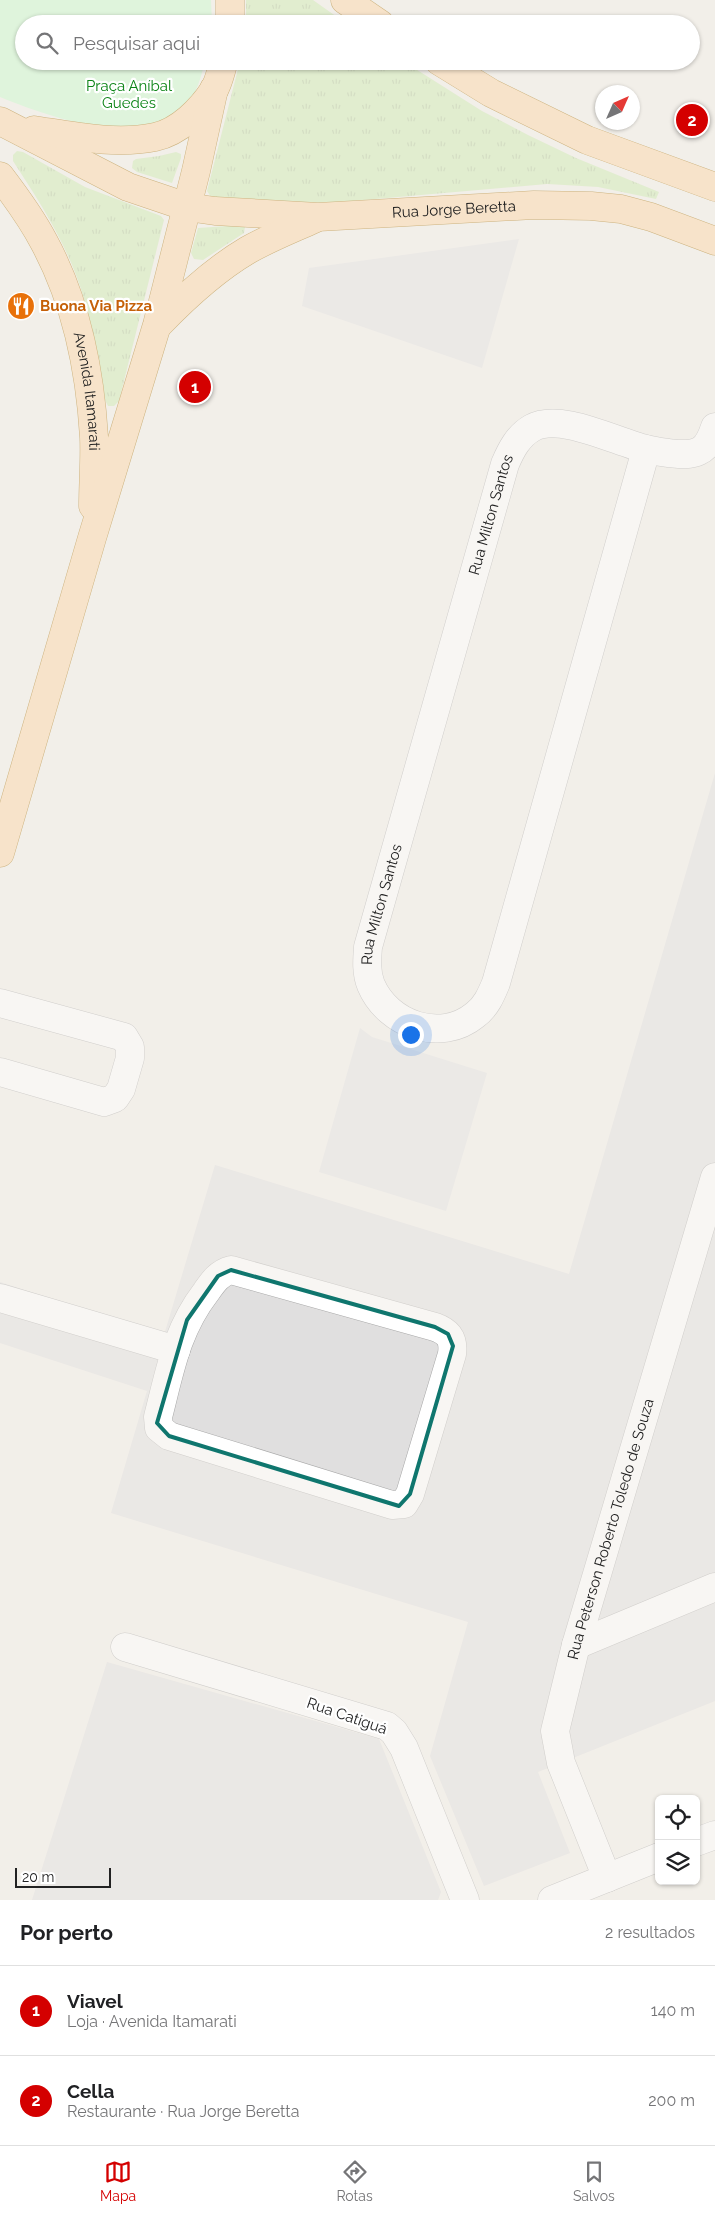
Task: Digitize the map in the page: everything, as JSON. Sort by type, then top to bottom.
[{"type":"main road","points":[[230,0],[230,15]]},
{"type":"main road","points":[[345,0],[367,15]]},
{"type":"main road","points":[[8,124],[85,138],[156,137],[178,127],[191,117],[214,89],[221,70]]},
{"type":"main road","points":[[454,70],[491,93],[586,140],[715,187]]},
{"type":"main road","name":"Avenida Itamarati","points":[[0,853],[92,538],[158,325],[214,89]]},
{"type":"main road","points":[[8,124],[120,183],[187,207]]},
{"type":"main road","name":"Avenida Itamarati","points":[[0,176],[24,208],[45,243],[60,276],[79,336],[94,438],[92,538]]},
{"type":"main road","name":"Rua Jorge Beretta","points":[[187,207],[215,211],[318,217],[542,205],[592,206],[622,209],[651,217],[715,242]]},
{"type":"main road","points":[[158,325],[183,298],[222,267],[265,241],[318,217]]},
{"type":"street","name":"Rua Milton Santos","points":[[646,450],[496,983],[488,1000],[476,1014],[458,1026],[443,1029],[408,1023],[392,1014],[379,1000],[370,984],[366,966],[368,947],[505,464],[513,447],[533,427],[549,423],[569,425],[646,450],[678,454],[699,451],[707,445],[715,427]]},
{"type":"street","points":[[0,1003],[124,1037],[130,1047],[130,1058],[121,1089],[115,1098],[104,1102],[0,1072]]},
{"type":"street","name":"Rua Peterson Roberto Toledo de Souza","points":[[608,1878],[561,1763],[556,1731],[576,1645],[715,1177]]},
{"type":"street","points":[[231,1270],[435,1327],[448,1334],[453,1346],[410,1494],[404,1504],[398,1506],[163,1433],[159,1428],[158,1417],[176,1350],[191,1311],[218,1276],[231,1270]]},
{"type":"street","points":[[0,1298],[176,1350]]},
{"type":"street","points":[[576,1645],[715,1587]]},
{"type":"street","name":"Rua Catiguá","points":[[125,1647],[387,1726],[394,1732],[404,1748],[464,1900]]},
{"type":"street","points":[[700,1841],[715,1835]]},
{"type":"street","points":[[552,1900],[655,1859]]},
{"type":"highlighted area","points":[[231,1270],[435,1327],[448,1334],[453,1346],[410,1494],[399,1506],[169,1436],[157,1423],[187,1320],[218,1276]]},
{"type":"shaded area","points":[[519,239],[482,368],[302,306],[309,268]]},
{"type":"shaded area","points":[[715,773],[715,1701],[538,1772],[570,1853],[484,1886],[430,1756],[468,1622],[111,1513],[147,1391],[0,1343],[0,1282],[164,1335],[215,1165],[569,1274]]},
{"type":"shaded area","points":[[360,1028],[372,1037],[487,1073],[446,1211],[319,1172]]},
{"type":"shaded area","points":[[107,1662],[379,1739],[441,1892],[438,1900],[32,1900]]},
{"type":"green space","name":"Praça Aníbal Guedes","points":[[0,0],[211,0],[212,15],[15,15],[15,70],[202,70],[196,91],[189,101],[166,119],[144,126],[120,128],[94,125],[43,113],[0,97]]},
{"type":"green space","points":[[246,0],[313,0],[334,15],[246,15]]},
{"type":"green space","points":[[238,70],[417,70],[482,111],[528,135],[576,158],[659,192],[656,199],[598,187],[547,184],[341,202],[302,203],[211,197],[207,191]]},
{"type":"green space","points":[[17,151],[23,152],[85,187],[161,216],[164,220],[119,401],[114,406],[108,406],[105,400],[91,324],[78,280],[54,227],[13,161],[13,155]]},
{"type":"green space","points":[[176,152],[181,154],[181,158],[172,183],[137,172],[132,168],[133,161],[136,159]]},
{"type":"green space","points":[[242,225],[245,227],[244,233],[203,260],[194,259],[191,253],[198,228]]},
{"type":"place","name":"Cella","points":[[692,120]]},
{"type":"place","name":"Buona Via Pizza","points":[[21,306]]},
{"type":"place","name":"Viavel","points":[[195,387]]}]
